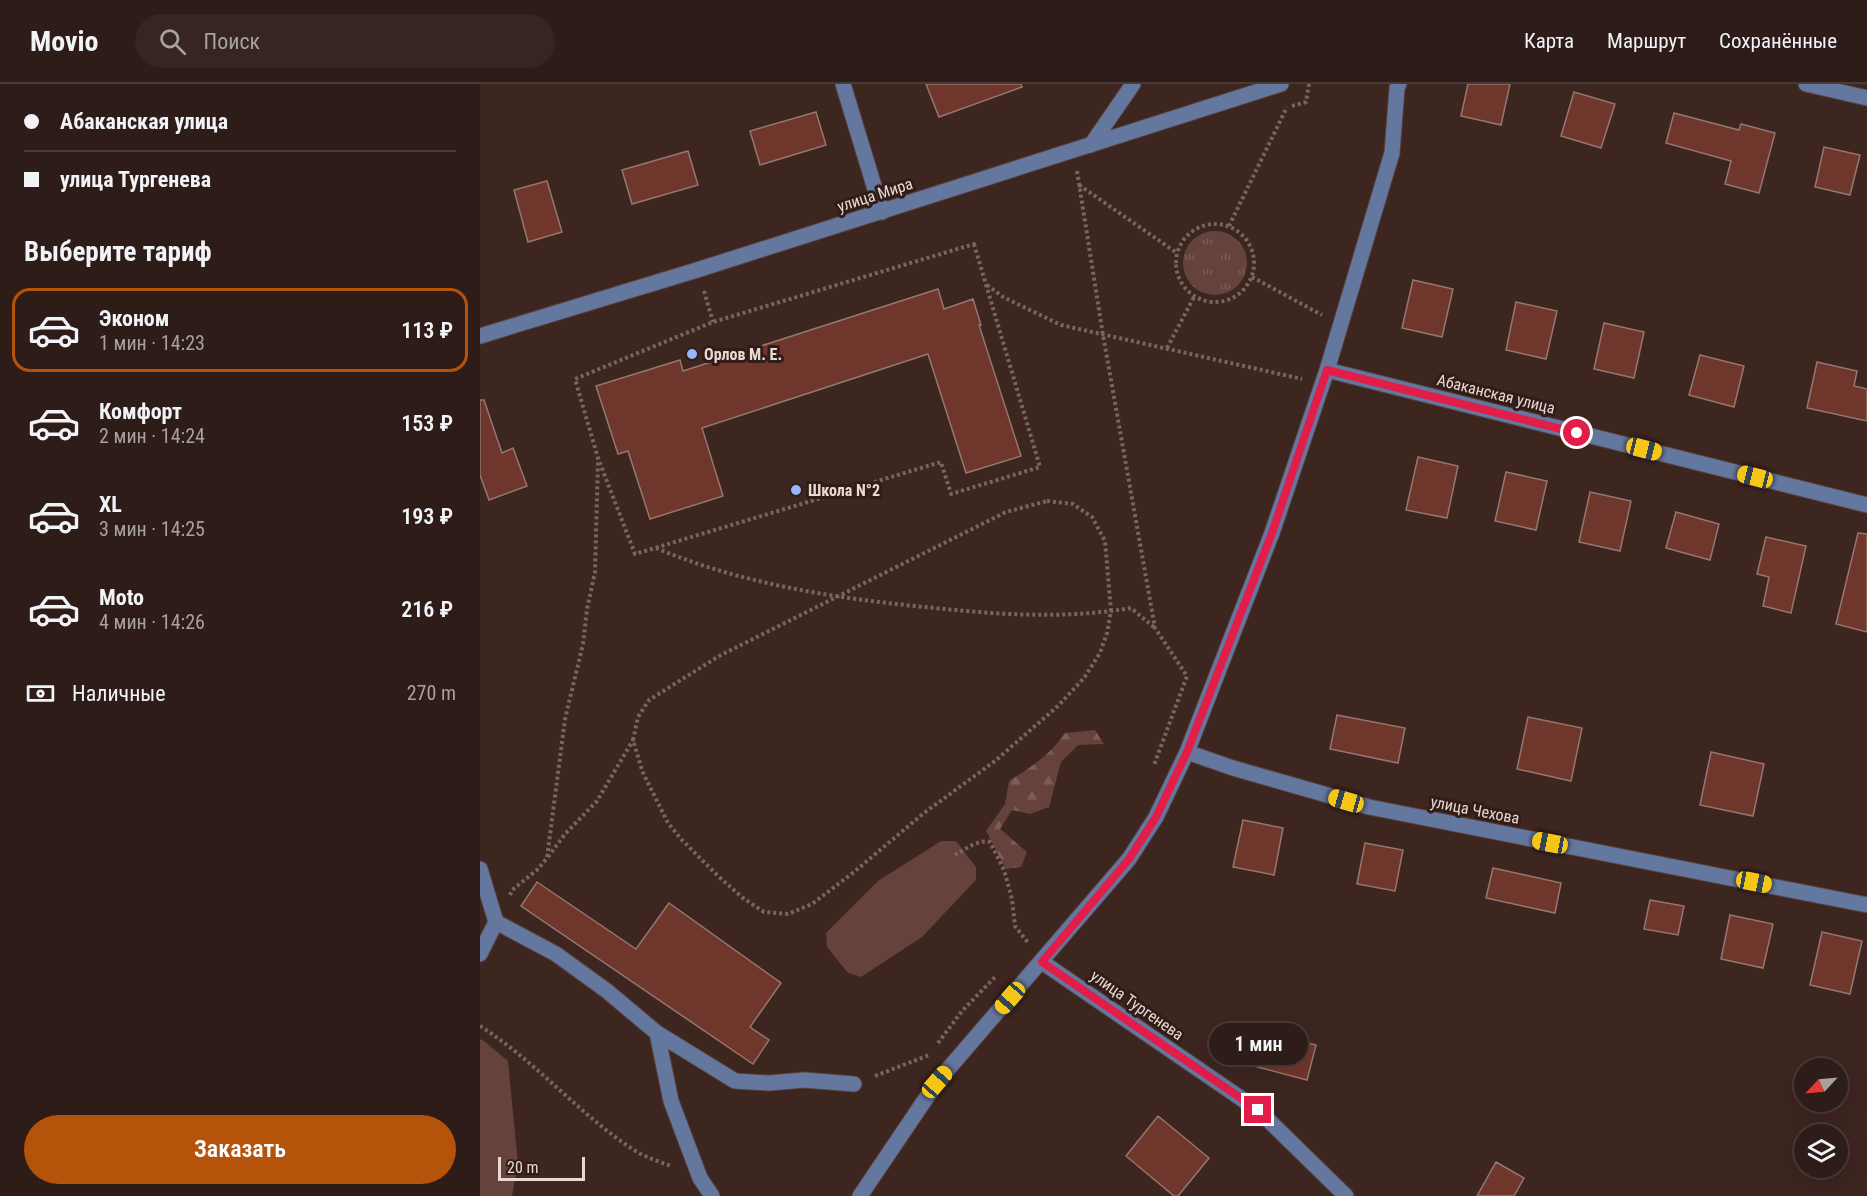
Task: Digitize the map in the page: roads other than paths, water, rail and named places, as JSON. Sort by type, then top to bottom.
[{"type":"street","points":[[843,84],[882,212]]},
{"type":"street","points":[[1091,145],[1133,84]]},
{"type":"street","name":"улица Мира","points":[[480,336],[882,212],[1281,84]]},
{"type":"street","points":[[860,1196],[937,1082],[1129,859],[1156,817],[1187,752],[1272,533],[1327,370],[1392,153],[1399,84]]},
{"type":"street","points":[[1806,84],[1867,98]]},
{"type":"street","name":"Абаканская улица","points":[[1327,370],[1867,505]]},
{"type":"street","name":"улица Чехова","points":[[1187,752],[1233,768],[1369,807],[1867,904]]},
{"type":"street","points":[[480,869],[496,922],[480,954]]},
{"type":"street","points":[[496,922],[556,954],[607,991],[657,1033],[735,1080],[769,1083],[804,1080],[854,1084]]},
{"type":"street","name":"улица Тургенева","points":[[1042,962],[1258,1110],[1346,1196]]},
{"type":"street","points":[[657,1033],[671,1101],[700,1178],[712,1196]]},
{"type":"place","name":"Орлов М. Е.","points":[[692,354]]},
{"type":"place","name":"Школа N°2","points":[[796,490]]}]
